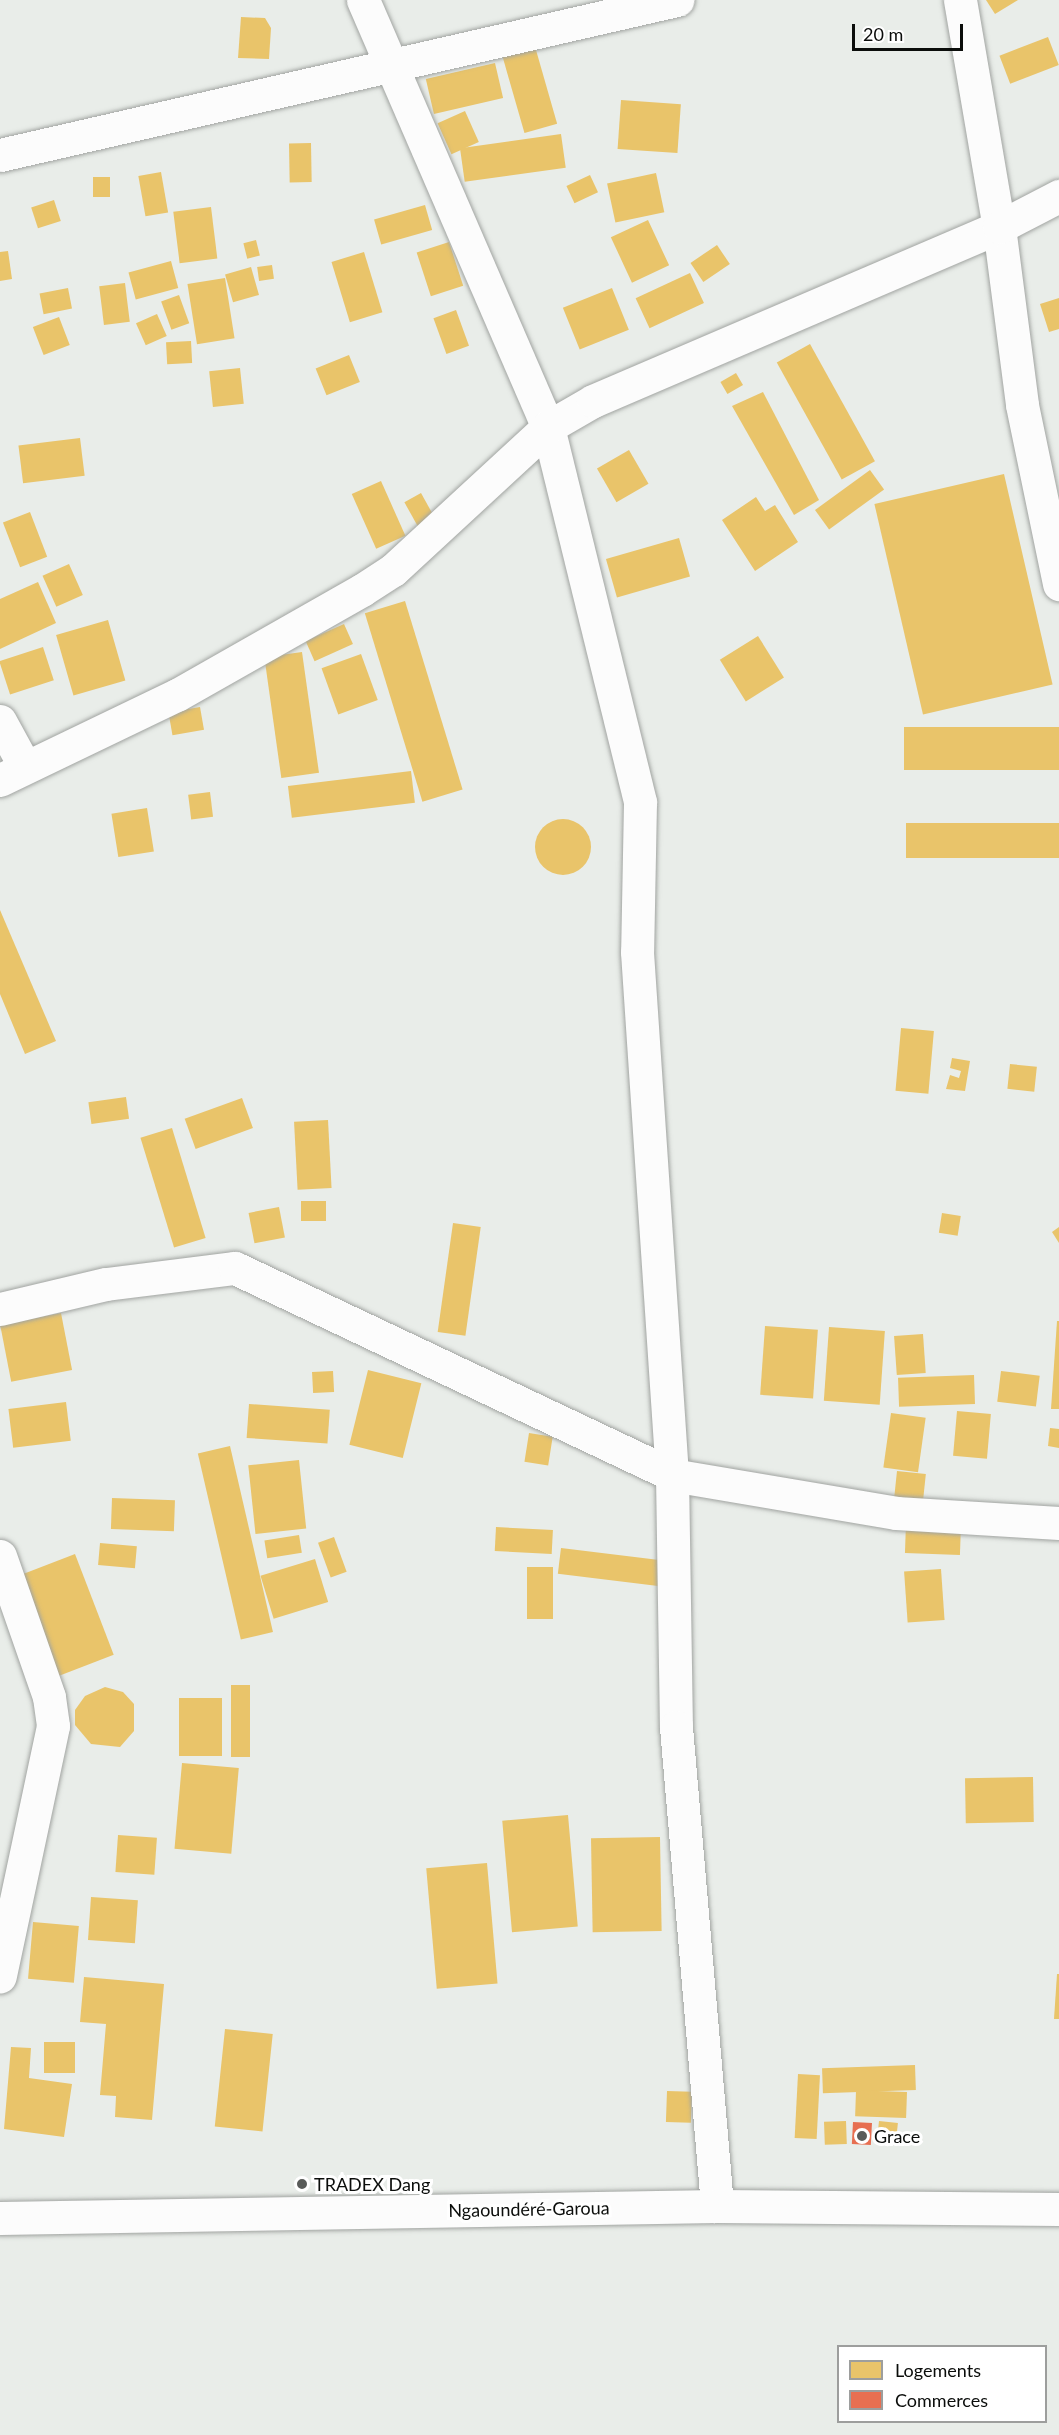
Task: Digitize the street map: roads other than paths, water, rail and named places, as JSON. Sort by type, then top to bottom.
[{"type":"main road","points":[[363,0],[548,427],[640,802],[639,1006],[672,1475],[676,1727],[717,2206]]},
{"type":"main road","points":[[0,155],[677,0]]},
{"type":"main road","points":[[960,0],[999,227],[1022,405],[1059,584]]},
{"type":"main road","points":[[0,721],[12,774],[177,695],[386,575],[548,427],[593,401],[999,227],[1059,196]]},
{"type":"main road","points":[[0,1309],[105,1284],[235,1268],[672,1475],[896,1513],[1059,1523]]},
{"type":"main road","points":[[0,1556],[49,1697],[53,1726],[0,1976]]},
{"type":"main road","name":"Ngaoundéré-Garoua","points":[[0,2218],[717,2206],[1059,2209]]},
{"type":"place","name":"Grace","points":[[862,2136]]},
{"type":"place","name":"TRADEX Dang","points":[[302,2184]]}]
